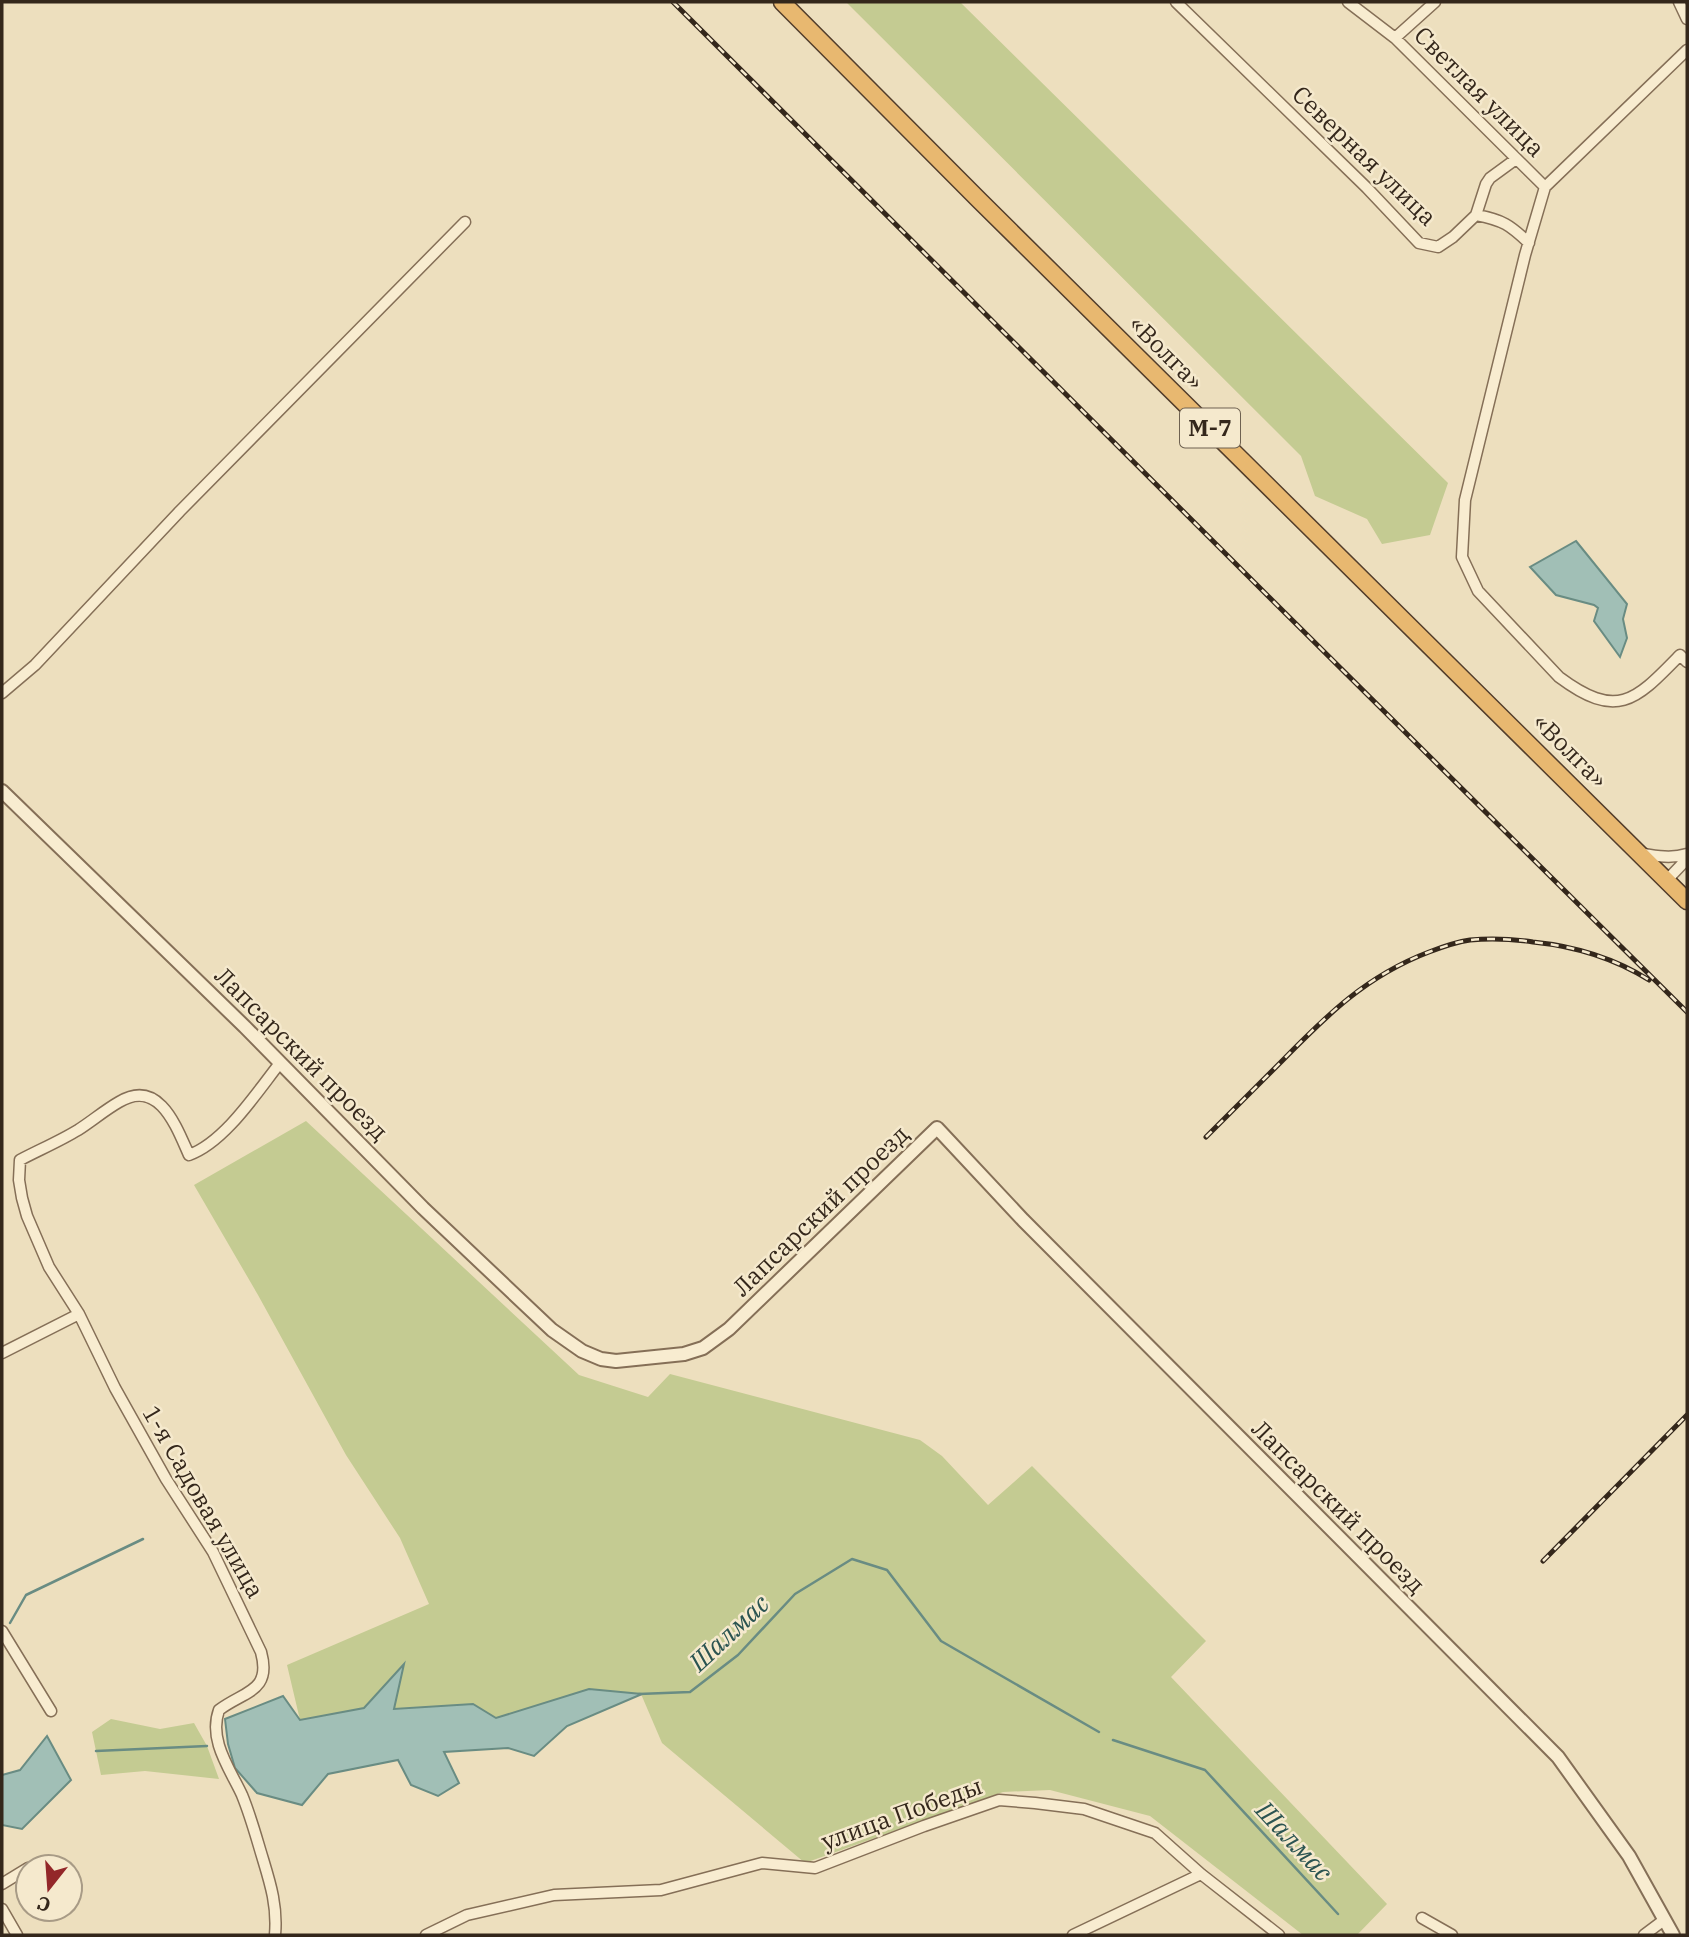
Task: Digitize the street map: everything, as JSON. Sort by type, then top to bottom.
[{"type":"highway","name":"«Волга»","points":[[782,2],[979,201],[1687,901]]},
{"type":"street","name":"Северная улица","points":[[1176,2],[1357,178],[1419,243],[1438,247],[1454,237],[1476,215],[1490,178],[1517,159]]},
{"type":"street","name":"Светлая улица","points":[[1348,2],[1395,38],[1545,187]]},
{"type":"street","points":[[1395,38],[1435,2]]},
{"type":"street","points":[[1679,2],[1687,19]]},
{"type":"street","points":[[1686,54],[1545,187],[1465,500],[1462,557],[1478,591],[1559,677],[1590,696],[1620,701],[1637,696],[1679,654],[1687,662]]},
{"type":"street","points":[[1476,215],[1500,220],[1529,243]]},
{"type":"street","points":[[2,693],[35,665],[180,511],[466,222]]},
{"type":"street","name":"Лапсарский проезд","points":[[2,791],[139,923],[423,1208],[552,1331],[582,1351],[601,1359],[615,1361],[684,1354],[703,1348],[729,1329],[937,1128],[1023,1220],[1558,1757],[1629,1856],[1673,1935]]},
{"type":"street","points":[[1639,853],[1661,857],[1687,857]]},
{"type":"street","points":[[1667,880],[1687,857]]},
{"type":"street","name":"1-я Садовая улица","points":[[275,1935],[277,1917],[274,1897],[250,1816],[220,1749],[216,1724],[219,1710],[254,1690],[260,1682],[265,1673],[261,1652],[213,1552],[160,1468],[115,1388],[79,1314],[49,1267],[27,1216],[20,1189],[20,1160],[78,1130],[119,1102],[138,1095],[154,1100],[162,1106],[173,1120],[189,1155],[195,1153],[234,1122],[280,1063]]},
{"type":"street","points":[[2,1353],[79,1314]]},
{"type":"street","points":[[2,1631],[51,1711]]},
{"type":"street","name":"улица Победы","points":[[426,1935],[467,1914],[554,1895],[661,1890],[762,1863],[816,1868],[923,1826],[999,1801],[1035,1802],[1084,1809],[1155,1833],[1201,1874],[1279,1935]]},
{"type":"street","points":[[1073,1935],[1201,1874]]},
{"type":"street","points":[[2,1909],[17,1935]]},
{"type":"street","points":[[1422,1918],[1452,1935]]},
{"type":"street","points":[[1644,1935],[1664,1920]]},
{"type":"green space","points":[[846,2],[960,2],[1448,483],[1430,535],[1382,544],[1367,519],[1315,496],[1301,456]]},
{"type":"green space","points":[[306,1121],[579,1375],[648,1397],[670,1374],[920,1440],[942,1456],[988,1505],[1032,1466],[1206,1641],[1171,1677],[1387,1904],[1357,1935],[1303,1935],[1150,1816],[1050,1790],[1003,1792],[805,1863],[662,1743],[641,1694],[589,1689],[496,1718],[473,1704],[394,1709],[403,1665],[364,1708],[300,1720],[287,1665],[429,1604],[400,1538],[346,1455],[194,1185]]},
{"type":"green space","points":[[111,1719],[160,1729],[194,1723],[207,1746],[219,1779],[145,1771],[101,1775],[92,1732]]},
{"type":"water","points":[[1576,541],[1627,604],[1623,619],[1627,638],[1620,657],[1594,621],[1598,608],[1556,595],[1530,567]]},
{"type":"water","points":[[404,1664],[394,1709],[473,1704],[496,1718],[589,1689],[642,1694],[567,1726],[534,1756],[508,1748],[444,1752],[459,1783],[438,1796],[411,1785],[398,1760],[328,1774],[302,1805],[257,1793],[235,1768],[225,1719],[283,1696],[300,1720],[364,1708]]},
{"type":"water","points":[[47,1736],[71,1780],[22,1829],[2,1825],[2,1775],[20,1770]]},
{"type":"waterway","points":[[10,1623],[26,1595],[143,1539]]},
{"type":"waterway","name":"Шалмас","points":[[639,1694],[690,1692],[738,1655],[795,1594],[852,1559],[887,1570],[941,1641],[1099,1732]]},
{"type":"waterway","name":"Шалмас","points":[[1113,1740],[1205,1770],[1338,1914]]},
{"type":"waterway","name":"Шалмас","points":[[96,1751],[207,1746]]},
{"type":"railway","points":[[673,2],[1687,1012]]},
{"type":"railway","points":[[1206,1137],[1315,1028],[1349,998],[1386,973],[1439,948],[1486,939],[1548,944],[1607,959],[1649,980]]},
{"type":"railway","points":[[1543,1561],[1687,1415]]}]
